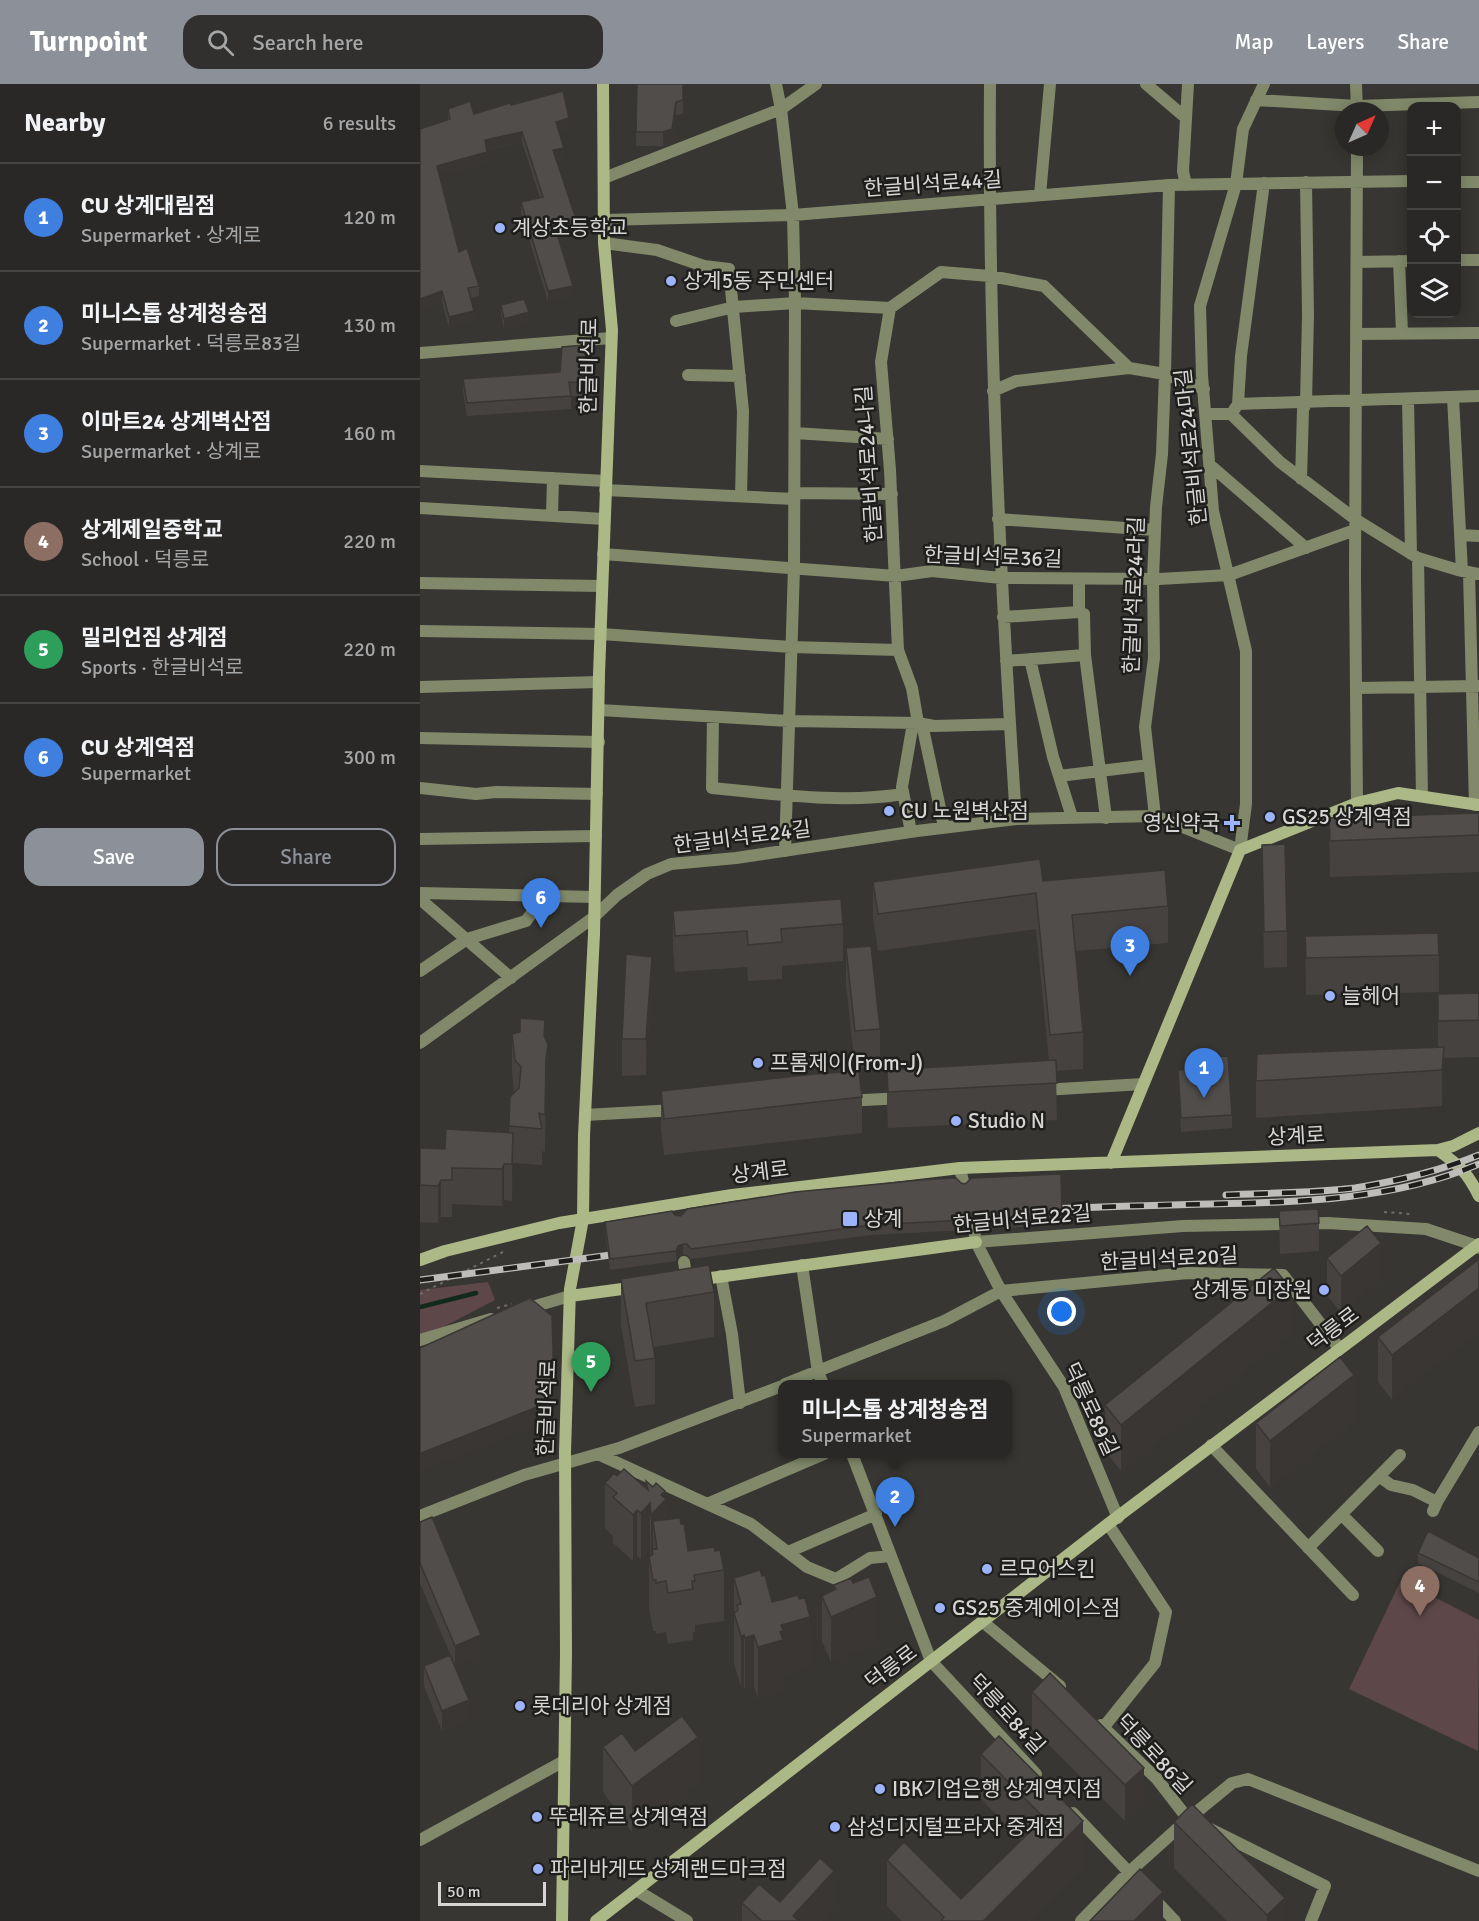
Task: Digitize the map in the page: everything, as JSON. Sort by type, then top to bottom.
[{"type":"main road","name":"한글비석로","points":[[562,1921],[565,1464],[570,1296],[583,1219],[611,338],[604,243],[603,84]]},
{"type":"main road","points":[[1111,1163],[1240,850],[1357,804],[1398,793],[1477,805]]},
{"type":"main road","name":"상계로","points":[[420,1260],[445,1251],[559,1223],[732,1195],[960,1168],[1438,1150],[1453,1146],[1479,1133]]},
{"type":"main road","points":[[1438,1150],[1470,1176],[1479,1196]]},
{"type":"main road","name":"한글비석로22길","points":[[681,1282],[802,1265],[975,1236]]},
{"type":"main road","name":"덕릉로","points":[[596,1921],[1211,1445],[1478,1244]]},
{"type":"main road","points":[[570,1296],[652,1286]]},
{"type":"street","points":[[776,84],[793,215],[795,303],[794,568],[784,851]]},
{"type":"street","points":[[604,178],[781,109],[816,84]]},
{"type":"street","points":[[990,84],[989,199],[993,391],[1003,617],[1016,819]]},
{"type":"street","points":[[1040,195],[1050,84]]},
{"type":"street","points":[[1146,84],[1186,118]]},
{"type":"street","points":[[1186,185],[1183,171],[1188,84]]},
{"type":"street","name":"한글비석로24마길","points":[[1240,850],[1246,804],[1246,651],[1213,511],[1200,306],[1236,184],[1243,129],[1264,84]]},
{"type":"street","points":[[1356,84],[1357,102]]},
{"type":"street","points":[[1256,100],[1335,106]]},
{"type":"street","points":[[1389,106],[1479,102]]},
{"type":"street","points":[[1357,156],[1355,524],[1357,804]]},
{"type":"street","points":[[1301,479],[1308,315],[1306,182]]},
{"type":"street","name":"한글비석로44길","points":[[605,220],[793,215],[1186,185],[1407,182]]},
{"type":"street","points":[[1461,182],[1479,182]]},
{"type":"street","points":[[1264,183],[1235,409],[1280,462],[1355,524],[1414,556],[1470,572]]},
{"type":"street","name":"한글비석로24라길","points":[[1155,816],[1145,727],[1154,658],[1153,579],[1165,374],[1169,186]]},
{"type":"street","points":[[604,243],[657,249],[704,266],[729,269],[742,411],[741,496]]},
{"type":"street","points":[[1461,260],[1479,260]]},
{"type":"street","points":[[1357,262],[1405,261],[1402,333]]},
{"type":"street","points":[[676,321],[734,307],[795,303],[890,308],[940,272],[990,276],[1044,286],[1129,368]]},
{"type":"street","name":"한글비석로24나길","points":[[890,308],[881,362],[892,494],[898,650],[912,688],[917,723],[944,827]]},
{"type":"street","points":[[1357,334],[1479,333]]},
{"type":"street","points":[[420,353],[611,338]]},
{"type":"street","points":[[993,391],[1016,381],[1129,368],[1165,374],[1204,389]]},
{"type":"street","points":[[688,375],[740,376]]},
{"type":"street","points":[[1207,414],[1235,409],[1306,403],[1479,396]]},
{"type":"street","points":[[1453,397],[1460,535],[1470,572],[1476,686],[1477,805]]},
{"type":"street","points":[[1408,399],[1420,687],[1422,796]]},
{"type":"street","points":[[795,433],[888,439]]},
{"type":"street","points":[[1210,465],[1306,548]]},
{"type":"street","points":[[420,471],[553,478],[605,485],[741,496],[892,494]]},
{"type":"street","points":[[552,516],[553,478]]},
{"type":"street","points":[[420,508],[604,519]]},
{"type":"street","points":[[998,519],[1155,530]]},
{"type":"street","name":"한글비석로36길","points":[[603,554],[896,576],[932,570],[1001,579],[1153,579],[1229,575],[1306,548],[1355,524]]},
{"type":"street","points":[[1460,535],[1479,536]]},
{"type":"street","points":[[1079,579],[1079,612]]},
{"type":"street","points":[[420,583],[602,586]]},
{"type":"street","points":[[1003,617],[1079,612],[1084,614],[1085,656],[1106,818]]},
{"type":"street","points":[[420,631],[601,634],[898,650]]},
{"type":"street","points":[[1006,661],[1085,656]]},
{"type":"street","points":[[1030,660],[1059,776],[1072,817]]},
{"type":"street","points":[[420,687],[599,682]]},
{"type":"street","points":[[1356,688],[1476,686]]},
{"type":"street","points":[[599,710],[789,721],[917,723],[934,726],[1010,724]]},
{"type":"street","points":[[713,717],[712,788],[786,795],[857,798],[903,794]]},
{"type":"street","points":[[911,832],[902,787],[917,723]]},
{"type":"street","points":[[420,738],[599,742]]},
{"type":"street","points":[[1059,776],[1149,765]]},
{"type":"street","points":[[420,788],[476,794],[496,792],[597,794]]},
{"type":"street","name":"한글비석로24길","points":[[420,1044],[594,917],[616,895],[647,874],[671,864],[784,851],[944,827],[1016,819],[1072,817],[1155,816],[1240,850]]},
{"type":"street","points":[[420,839],[596,836]]},
{"type":"street","points":[[420,892],[594,897]]},
{"type":"street","points":[[420,971],[467,939],[526,921],[544,896]]},
{"type":"street","points":[[420,899],[511,978]]},
{"type":"street","points":[[1025,1091],[1143,1084]]},
{"type":"street","points":[[835,1101],[918,1097]]},
{"type":"street","points":[[585,1115],[692,1109]]},
{"type":"street","points":[[960,1168],[964,1186]]},
{"type":"street","points":[[677,1203],[679,1218]]},
{"type":"street","name":"한글비석로22길","points":[[975,1236],[1183,1226],[1328,1223],[1426,1229],[1478,1244]]},
{"type":"street","points":[[975,1236],[1001,1291]]},
{"type":"street","points":[[681,1282],[684,1262]]},
{"type":"street","points":[[802,1265],[818,1372],[821,1380]]},
{"type":"street","name":"한글비석로20길","points":[[797,1380],[944,1322],[1001,1291],[1188,1273],[1283,1275],[1339,1348]]},
{"type":"street","points":[[721,1276],[732,1334],[740,1402]]},
{"type":"street","name":"덕릉로89길","points":[[1001,1291],[1064,1387],[1113,1521],[1166,1612],[1155,1663],[1099,1724]]},
{"type":"street","points":[[420,1340],[570,1296]]},
{"type":"street","name":"한글비석로20길","points":[[420,1516],[524,1475],[619,1448],[778,1387]]},
{"type":"street","points":[[1380,1477],[1391,1485],[1413,1490],[1435,1507],[1479,1432]]},
{"type":"street","points":[[1211,1445],[1353,1595]]},
{"type":"street","points":[[598,1454],[751,1524],[807,1567],[836,1579],[870,1558],[891,1556]]},
{"type":"street","points":[[1308,1548],[1400,1455]]},
{"type":"street","points":[[707,1504],[815,1458]]},
{"type":"street","points":[[854,1458],[931,1661]]},
{"type":"street","points":[[788,1552],[876,1514]]},
{"type":"street","points":[[1342,1515],[1378,1551]]},
{"type":"street","points":[[983,1622],[1022,1656],[1045,1672],[1070,1696]]},
{"type":"street","name":"덕릉로84길","points":[[931,1661],[1041,1780]]},
{"type":"street","name":"덕릉로86길","points":[[1099,1724],[1156,1779],[1188,1820]]},
{"type":"street","points":[[420,1840],[564,1761]]},
{"type":"street","points":[[1081,1921],[1128,1873],[1188,1820],[1232,1783],[1248,1779],[1479,1871]]},
{"type":"street","points":[[1065,1805],[1175,1921]]},
{"type":"street","points":[[1188,1820],[1235,1840],[1324,1886],[1311,1921]]},
{"type":"street","points":[[636,1890],[687,1921]]},
{"type":"path","points":[[420,1294],[508,1249]]},
{"type":"shaded area","points":[[488,1282],[495,1300],[420,1339],[420,1290]]},
{"type":"shaded area","points":[[1401,1580],[1479,1620],[1478,1751],[1349,1689]]},
{"type":"building","points":[[637,84],[683,84],[683,100],[676,102],[672,129],[663,132],[636,132]]},
{"type":"building","points":[[563,91],[569,118],[556,122],[564,148],[553,150],[577,222],[555,227],[573,286],[548,291],[521,202],[543,197],[522,132],[485,140],[487,152],[437,166],[459,252],[467,248],[479,286],[468,288],[474,311],[449,317],[442,291],[420,299],[420,129],[450,119],[448,109],[470,101],[474,114]]},
{"type":"building","points":[[524,299],[529,312],[504,319],[501,305]]},
{"type":"building","points":[[585,345],[587,383],[569,382],[571,396],[467,403],[463,379],[560,372],[562,347]]},
{"type":"building","points":[[1479,813],[1479,835],[1330,841],[1329,818]]},
{"type":"building","points":[[1285,844],[1287,931],[1264,932],[1262,845]]},
{"type":"building","points":[[1040,859],[1043,881],[1165,870],[1168,906],[1072,915],[1083,1032],[1050,1035],[1036,893],[878,914],[873,882]]},
{"type":"building","points":[[841,899],[843,924],[781,929],[782,942],[748,945],[747,931],[675,936],[673,911]]},
{"type":"building","points":[[1438,933],[1439,955],[1306,958],[1305,936]]},
{"type":"building","points":[[871,946],[880,1029],[855,1031],[846,948]]},
{"type":"building","points":[[626,954],[652,957],[646,1039],[622,1039]]},
{"type":"building","points":[[1479,993],[1479,1020],[1438,1021],[1438,994]]},
{"type":"building","points":[[520,1018],[545,1020],[544,1036],[548,1044],[545,1115],[539,1113],[542,1129],[509,1126],[510,1097],[519,1088],[521,1067],[515,1060],[512,1034],[520,1032]]},
{"type":"building","points":[[1444,1047],[1442,1070],[1256,1081],[1257,1054]]},
{"type":"building","points":[[1228,1056],[1232,1115],[1181,1118],[1178,1070],[1192,1069],[1192,1058]]},
{"type":"building","points":[[1056,1060],[1057,1083],[888,1092],[887,1070]]},
{"type":"building","points":[[859,1071],[862,1097],[664,1119],[661,1091]]},
{"type":"building","points":[[446,1129],[513,1133],[512,1164],[504,1164],[502,1169],[452,1168],[452,1180],[441,1180],[438,1186],[420,1185],[420,1148],[445,1149]]},
{"type":"building","name":"상계","points":[[1061,1174],[1062,1215],[982,1219],[980,1214],[973,1212],[968,1214],[966,1220],[871,1225],[691,1249],[687,1244],[683,1244],[678,1246],[676,1251],[610,1259],[605,1222],[672,1211],[675,1215],[681,1216],[687,1209],[795,1192],[932,1179],[956,1178],[965,1184],[972,1178]]},
{"type":"building","points":[[1318,1209],[1319,1223],[1280,1226],[1279,1211]]},
{"type":"building","points":[[1367,1226],[1381,1243],[1341,1276],[1327,1258]]},
{"type":"building","points":[[1479,1259],[1479,1288],[1392,1355],[1378,1337]]},
{"type":"building","points":[[709,1265],[714,1292],[646,1303],[655,1358],[635,1361],[621,1279]]},
{"type":"building","points":[[1274,1268],[1290,1288],[1121,1425],[1105,1405]]},
{"type":"building","points":[[530,1298],[552,1316],[554,1382],[542,1405],[421,1453],[420,1456],[420,1348]]},
{"type":"building","points":[[1340,1357],[1354,1375],[1270,1441],[1256,1423]]},
{"type":"building","points":[[624,1469],[648,1490],[646,1481],[653,1487],[656,1483],[665,1491],[661,1495],[666,1499],[651,1515],[650,1503],[641,1513],[637,1510],[633,1515],[613,1497],[617,1493],[605,1483],[614,1473],[617,1476]]},
{"type":"building","points":[[432,1517],[481,1635],[455,1646],[420,1563],[420,1522]]},
{"type":"building","points":[[680,1518],[681,1524],[684,1523],[688,1551],[714,1547],[715,1551],[720,1550],[724,1570],[694,1575],[693,1589],[668,1593],[666,1581],[656,1583],[656,1580],[653,1580],[649,1557],[653,1554],[652,1549],[657,1549],[653,1521]]},
{"type":"building","points":[[1428,1531],[1479,1558],[1479,1582],[1418,1553]]},
{"type":"building","points":[[760,1570],[762,1576],[765,1575],[772,1602],[798,1595],[799,1599],[805,1598],[810,1617],[781,1625],[783,1631],[780,1632],[783,1640],[758,1647],[754,1635],[745,1638],[744,1635],[741,1636],[734,1613],[738,1610],[737,1605],[741,1604],[734,1578]]},
{"type":"building","points":[[869,1577],[877,1597],[831,1617],[822,1596],[836,1589],[834,1585],[851,1578],[853,1583]]},
{"type":"building","points":[[450,1655],[469,1700],[442,1711],[424,1666]]},
{"type":"building","points":[[1050,1673],[1144,1768],[1125,1785],[1032,1692]]},
{"type":"building","points":[[682,1716],[698,1737],[632,1786],[603,1747],[622,1733],[635,1751]]},
{"type":"building","points":[[999,1736],[1083,1821],[983,1921],[941,1921],[944,1917],[887,1860],[904,1842],[961,1899],[1044,1818],[981,1754]]},
{"type":"building","points":[[1192,1804],[1285,1898],[1267,1915],[1174,1822]]},
{"type":"building","points":[[820,1858],[834,1871],[793,1916],[799,1921],[762,1921],[742,1903],[759,1884],[780,1902]]},
{"type":"building","points":[[1140,1869],[1163,1892],[1134,1921],[1090,1921]]},
{"type":"waterway","points":[[420,1307],[476,1293]]},
{"type":"railway","points":[[1226,1195],[1355,1188],[1418,1175],[1479,1155]]},
{"type":"railway","points":[[1046,1209],[1278,1202],[1347,1197],[1414,1185],[1479,1164]]},
{"type":"railway","points":[[420,1280],[626,1253]]},
{"type":"place","name":"계상초등학교","points":[[500,228]]},
{"type":"place","name":"상계5동 주민센터","points":[[671,281]]},
{"type":"place","name":"CU 노원벽산점","points":[[889,811]]},
{"type":"place","name":"GS25 상계역점","points":[[1270,817]]},
{"type":"place","name":"영신약국","points":[[1232,823]]},
{"type":"place","name":"CU 상계역점","points":[[541,928]]},
{"type":"place","name":"이마트24 상계벽산점","points":[[1130,976]]},
{"type":"place","name":"늘헤어","points":[[1330,996]]},
{"type":"place","name":"프롬제이(From-J)","points":[[758,1063]]},
{"type":"place","name":"CU 상계대림점","points":[[1204,1098]]},
{"type":"place","name":"Studio N","points":[[956,1121]]},
{"type":"place","name":"상계","points":[[850,1219]]},
{"type":"place","name":"상계동 미장원","points":[[1324,1290]]},
{"type":"place","name":"밀리언짐 상계점","points":[[591,1392]]},
{"type":"place","name":"미니스톱 상계청송점","points":[[895,1527]]},
{"type":"place","name":"르모어스킨","points":[[987,1569]]},
{"type":"place","name":"GS25 중계에이스점","points":[[940,1608]]},
{"type":"place","name":"상계제일중학교","points":[[1420,1616]]},
{"type":"place","name":"롯데리아 상계점","points":[[520,1706]]},
{"type":"place","name":"IBK기업은행 상계역지점","points":[[880,1789]]},
{"type":"place","name":"뚜레쥬르 상계역점","points":[[537,1817]]},
{"type":"place","name":"삼성디지털프라자 중계점","points":[[835,1827]]},
{"type":"place","name":"파리바게뜨 상계랜드마크점","points":[[538,1869]]}]
